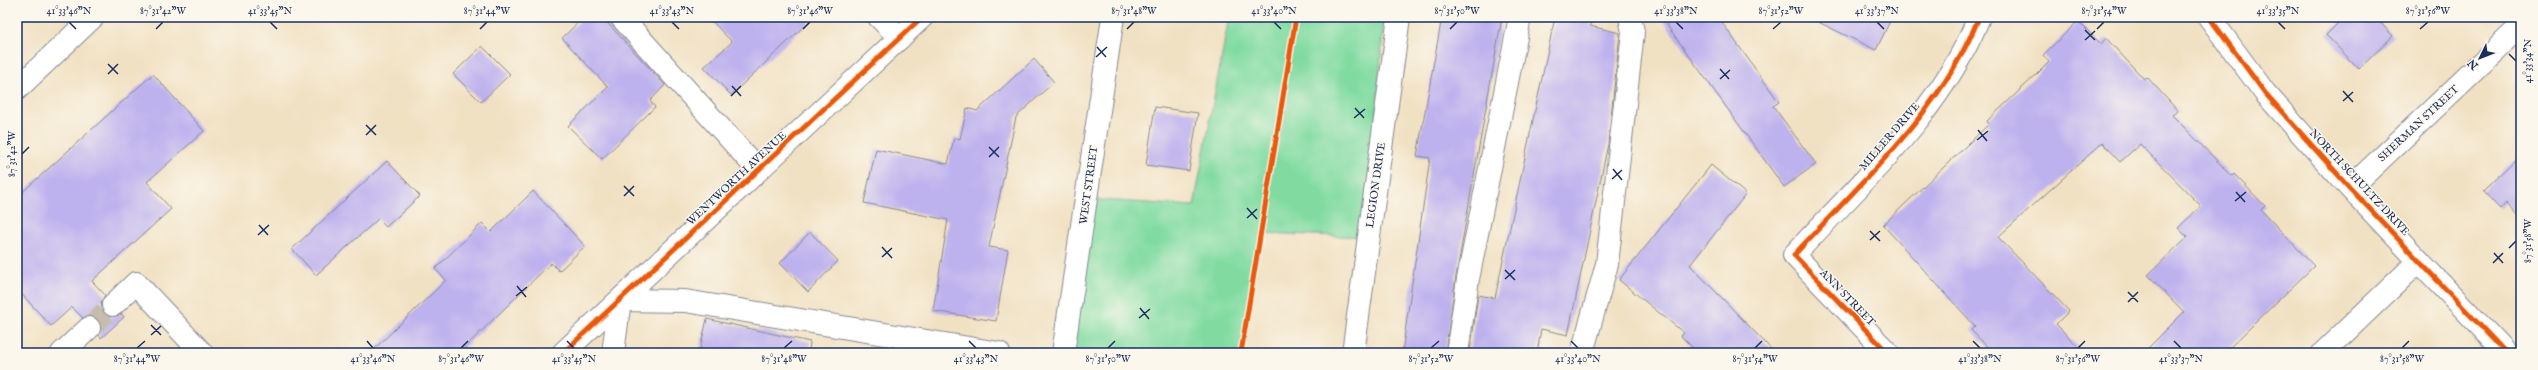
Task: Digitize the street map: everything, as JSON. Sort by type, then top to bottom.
[{"type":"street","points":[[17,88],[92,17]]},
{"type":"street","points":[[621,17],[758,170]]},
{"type":"street","points":[[880,17],[900,38]]},
{"type":"street","name":"WENTWORTH AVENUE","points":[[563,353],[922,17]]},
{"type":"street","name":"WEST STREET","points":[[1063,353],[1113,17]]},
{"type":"street","name":"LEGION DRIVE","points":[[1353,353],[1399,17]]},
{"type":"street","points":[[1457,353],[1468,279],[1520,17]]},
{"type":"street","points":[[1582,353],[1607,264],[1633,32],[1630,17]]},
{"type":"street","name":"MILLER DRIVE","points":[[1794,255],[1922,117],[1969,44],[1979,17]]},
{"type":"street","name":"NORTH SCHULTZ DRIVE","points":[[2209,17],[2265,93],[2350,188],[2506,353]]},
{"type":"street","name":"SHERMAN STREET","points":[[2350,188],[2521,26]]},
{"type":"street","name":"ANN STREET","points":[[1794,255],[1888,353]]},
{"type":"street","points":[[2323,353],[2419,261]]},
{"type":"street","points":[[114,305],[136,283],[202,353]]},
{"type":"street","points":[[613,353],[620,300],[685,301],[999,353]]},
{"type":"street","points":[[62,353],[89,328]]},
{"type":"green space","points":[[1229,17],[1384,17],[1367,237],[1261,233],[1241,353],[1063,353],[1086,199],[1194,206]]},
{"type":"building","points":[[584,17],[602,17],[665,85],[650,101],[655,107],[602,159],[568,126],[608,87],[562,38]]},
{"type":"building","points":[[708,17],[814,17],[731,95],[704,67],[732,42]]},
{"type":"building","points":[[1442,17],[1502,17],[1456,277],[1445,353],[1402,353],[1430,158],[1417,156]]},
{"type":"building","points":[[1555,17],[1592,17],[1590,26],[1620,33],[1608,144],[1568,335],[1541,329],[1537,353],[1470,353],[1478,295],[1495,298]]},
{"type":"building","points":[[1661,17],[1718,17],[1779,102],[1773,106],[1816,164],[1784,187]]},
{"type":"building","points":[[1808,17],[1892,17],[1876,50]]},
{"type":"building","points":[[2344,17],[2375,17],[2393,36],[2359,69],[2326,35]]},
{"type":"building","points":[[2078,21],[2101,44],[2106,38],[2144,79],[2147,77],[2178,111],[2172,115],[2232,176],[2234,174],[2265,206],[2261,210],[2314,266],[2224,353],[2143,353],[2184,312],[2148,275],[2187,237],[2178,228],[2201,206],[2140,144],[2120,162],[2102,143],[1998,237],[2069,311],[2056,324],[2084,353],[1993,353],[1971,330],[1975,326],[1883,225],[1989,124],[1987,121],[2049,62],[2043,55]]},
{"type":"building","points":[[482,46],[510,74],[481,102],[453,74]]},
{"type":"building","points":[[1034,59],[1054,82],[1016,117],[989,247],[1008,250],[996,321],[933,311],[948,220],[864,203],[876,149],[948,164],[954,138],[960,139],[967,108],[977,111]]},
{"type":"building","points":[[153,74],[204,131],[147,182],[171,209],[92,281],[105,295],[101,302],[104,313],[110,317],[122,314],[124,317],[101,338],[99,335],[101,326],[98,319],[92,316],[83,318],[72,307],[51,326],[17,289],[17,197]]},
{"type":"building","points":[[1155,107],[1198,113],[1189,171],[1146,165]]},
{"type":"building","points":[[2521,154],[2521,218],[2506,202],[2500,209],[2483,191]]},
{"type":"building","points":[[387,161],[420,196],[386,227],[378,219],[316,275],[292,249]]},
{"type":"building","points":[[1711,165],[1746,194],[1690,265],[1775,353],[1698,353],[1681,336],[1684,333],[1619,280]]},
{"type":"building","points":[[533,191],[585,246],[559,271],[551,263],[459,353],[370,353],[446,280],[435,269],[482,223],[491,232]]},
{"type":"building","points":[[810,232],[838,261],[808,292],[780,263]]},
{"type":"building","points":[[707,319],[810,342],[809,353],[699,353]]},
{"type":"tunnel","points":[[89,328],[113,305]]},
{"type":"cycle path","points":[[563,353],[922,17]]},
{"type":"cycle path","points":[[1241,353],[1296,17]]},
{"type":"cycle path","points":[[1888,353],[1794,255],[1898,144],[1922,114],[1944,84],[1963,51],[1979,17]]},
{"type":"cycle path","points":[[2209,17],[2265,93],[2350,188],[2506,353]]}]
